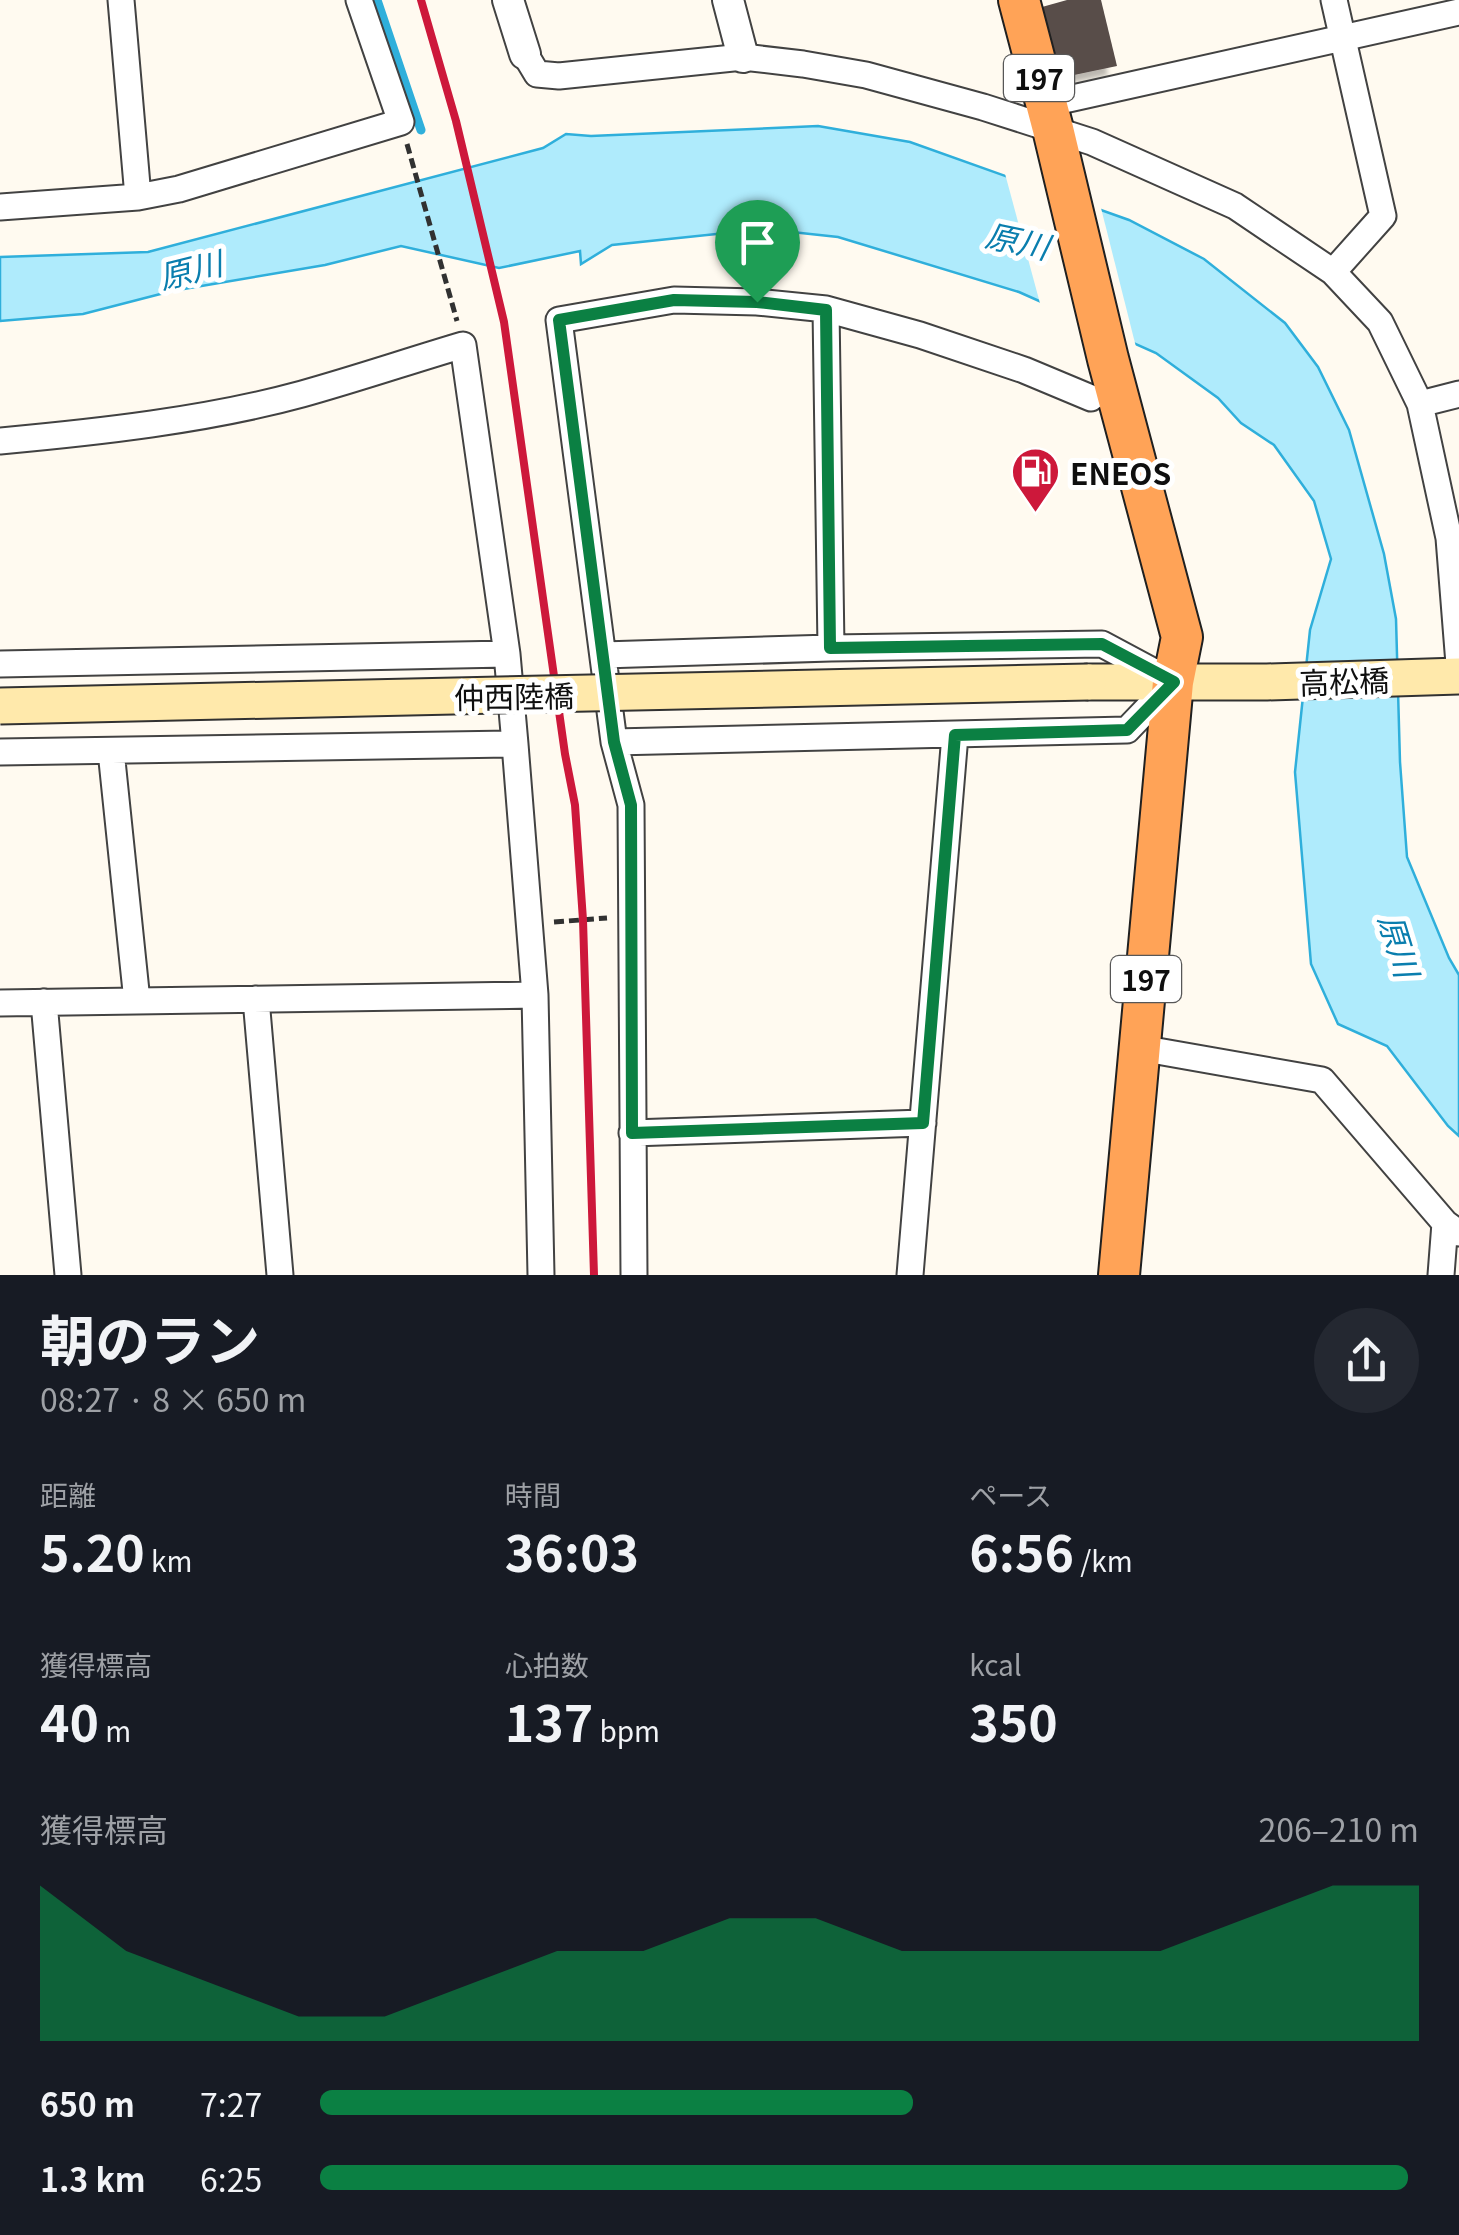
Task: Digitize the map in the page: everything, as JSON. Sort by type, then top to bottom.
[{"type":"highway","name":"197","points":[[993,0],[1042,132]]},
{"type":"highway","name":"197","points":[[1019,0],[1042,132],[1094,353],[1182,637],[1174,682],[1119,1275]]},
{"type":"highway","name":"197","points":[[1094,353],[1090,398],[1154,633],[1174,682]]},
{"type":"main road","name":"高松橋","points":[[1174,682],[1459,676]]},
{"type":"main road","name":"仲西陸橋","points":[[0,706],[1174,682]]},
{"type":"street","points":[[121,0],[138,197]]},
{"type":"street","points":[[0,207],[138,197],[179,189],[401,122],[359,0]]},
{"type":"street","points":[[508,0],[524,54],[538,74],[559,76],[743,57],[866,75],[1042,132],[1092,142],[1235,206],[1334,272],[1380,322],[1420,404],[1449,538],[1459,664]]},
{"type":"street","points":[[728,0],[743,57]]},
{"type":"street","points":[[1334,0],[1383,216],[1334,272]]},
{"type":"street","points":[[1042,132],[1342,38],[1459,12]]},
{"type":"street","points":[[634,1275],[631,805],[614,742],[559,320],[674,300],[757,302],[826,310],[920,334],[1090,398]]},
{"type":"street","points":[[826,310],[830,648]]},
{"type":"street","points":[[0,441],[86,434],[232,409],[300,394],[463,345],[507,654],[515,744],[535,995],[541,1275]]},
{"type":"street","points":[[1420,404],[1459,394]]},
{"type":"street","points":[[603,655],[1102,644],[1174,682],[1127,730],[614,742]]},
{"type":"street","points":[[0,664],[507,654]]},
{"type":"street","points":[[910,1275],[955,735]]},
{"type":"street","points":[[0,752],[515,744]]},
{"type":"street","points":[[111,751],[136,1001]]},
{"type":"street","points":[[0,1003],[535,995]]},
{"type":"street","points":[[256,999],[280,1275]]},
{"type":"street","points":[[44,1002],[68,1275]]},
{"type":"street","points":[[1140,1048],[1322,1080],[1452,1228],[1440,1275]]},
{"type":"street","points":[[632,1133],[923,1123]]},
{"type":"path","points":[[410,156],[457,320]]},
{"type":"path","points":[[541,923],[616,917]]},
{"type":"water","name":"原川","points":[[818,126],[910,142],[1129,220],[1204,259],[1285,323],[1318,367],[1349,430],[1384,554],[1396,619],[1407,857],[1459,975],[1459,1136],[1387,1046],[1338,1024],[1311,964],[1295,772],[1310,630],[1331,559],[1314,501],[1274,445],[1156,353],[1019,292],[838,237],[764,229],[612,245],[581,264],[580,251],[499,268],[401,246],[325,265],[172,291],[83,314],[0,321],[0,257],[148,252],[543,148],[566,134]]},
{"type":"pier","points":[[1004,170],[1100,204],[1137,351],[1041,307]]},
{"type":"building","points":[[1067,0],[1101,0],[1117,66],[1055,79],[1042,7]]},
{"type":"waterway","points":[[377,0],[421,130]]},
{"type":"railway","points":[[421,0],[456,121],[504,322],[575,805],[583,920],[594,1275]]},
{"type":"place","name":"ENEOS","points":[[1035,514]]},
{"type":"route","points":[[674,300],[757,302],[826,310],[830,648],[1102,644],[1174,682],[1127,730],[955,735],[923,1123],[632,1133],[631,805],[614,742],[559,320],[674,300]]}]
